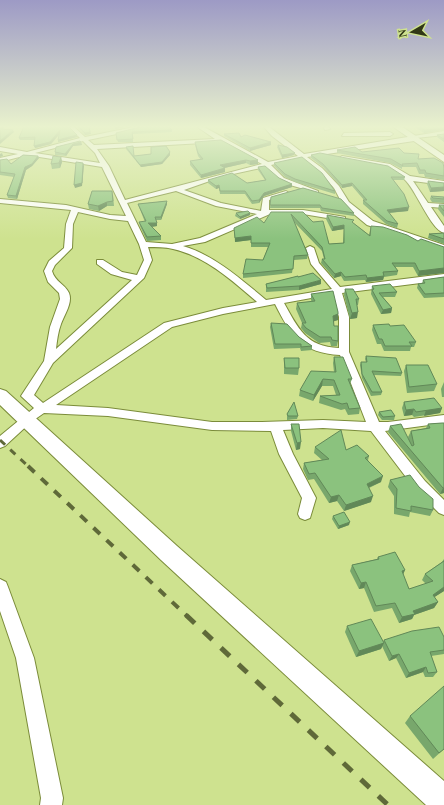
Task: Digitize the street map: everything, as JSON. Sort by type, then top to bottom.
[{"type":"street","points":[[35,414],[27,396],[49,361],[140,278],[148,260],[144,244],[106,166],[90,164]]},
{"type":"street","points":[[124,202],[177,189],[222,175],[273,164]]},
{"type":"street","points":[[312,164],[320,169],[337,187],[344,200],[354,211],[370,223]]},
{"type":"street","points":[[376,164],[390,166],[408,178],[444,231]]},
{"type":"street","points":[[268,165],[282,179],[301,188],[322,194]]},
{"type":"street","points":[[408,178],[444,183]]},
{"type":"street","points":[[264,213],[266,198],[301,188]]},
{"type":"street","points":[[177,189],[200,199],[236,209],[264,213],[287,211],[370,223],[444,248]]},
{"type":"street","points":[[334,197],[344,200]]},
{"type":"street","points":[[0,201],[76,209],[110,217],[131,219]]},
{"type":"street","points":[[425,205],[444,206]]},
{"type":"street","points":[[49,361],[55,327],[64,302],[65,294],[61,288],[53,283],[48,271],[54,260],[66,252],[68,247],[70,220],[76,209]]},
{"type":"street","points":[[144,244],[173,246],[202,240],[264,213]]},
{"type":"street","points":[[173,246],[210,264],[236,280],[264,303]]},
{"type":"street","points":[[310,248],[314,264],[333,283],[337,290],[344,322],[344,352],[348,367],[375,427],[420,486],[444,509]]},
{"type":"street","points":[[100,262],[118,274],[129,278],[140,278]]},
{"type":"street","points":[[0,443],[35,414],[168,325],[188,319],[264,303],[337,290],[444,277]]},
{"type":"street","points":[[278,301],[292,327],[306,343],[320,350],[344,352]]},
{"type":"street","points":[[0,395],[35,414],[169,553],[444,801]]},
{"type":"street","points":[[35,414],[108,412],[212,426],[323,424],[388,427],[444,419]]},
{"type":"street","points":[[275,426],[286,454],[309,498],[305,514]]},
{"type":"street","points":[[0,587],[25,658],[49,803]]},
{"type":"building","points":[[0,164],[32,164],[25,167],[16,196],[7,195],[15,174],[0,172]]},
{"type":"building","points":[[76,164],[83,164],[82,183],[74,185]]},
{"type":"building","points":[[192,164],[227,164],[220,165],[225,168],[201,175]]},
{"type":"building","points":[[275,164],[310,164],[322,173],[335,191],[295,179],[285,174]]},
{"type":"building","points":[[323,164],[375,164],[388,166],[405,177],[391,177],[404,194],[409,207],[387,210],[398,224],[387,221],[363,200],[367,200],[352,183],[342,185]]},
{"type":"building","points":[[417,164],[443,164],[444,176],[426,173],[425,170],[420,170]]},
{"type":"building","points":[[265,166],[279,178],[292,184],[264,193],[259,200],[252,201],[245,191],[220,191],[219,185],[216,186],[208,180],[232,173],[247,183],[266,180],[258,167]]},
{"type":"building","points":[[428,181],[444,183],[444,187],[431,188]]},
{"type":"building","points":[[303,188],[341,199],[354,213],[322,208],[320,205],[270,205],[271,197]]},
{"type":"building","points":[[92,191],[112,191],[113,201],[98,206],[88,204]]},
{"type":"building","points":[[431,196],[444,197],[444,199],[433,198]]},
{"type":"building","points":[[167,201],[161,217],[155,217],[157,223],[148,223],[161,236],[147,237],[139,222],[146,221],[138,204]]},
{"type":"building","points":[[439,205],[444,205],[444,211]]},
{"type":"building","points":[[248,211],[250,213],[240,217],[236,213]]},
{"type":"building","points":[[271,212],[303,212],[313,222],[323,221],[329,244],[344,243],[344,225],[333,227],[327,215],[354,220],[352,222],[370,236],[371,226],[383,227],[407,235],[418,241],[421,239],[444,247],[444,268],[419,271],[415,263],[392,263],[398,271],[383,272],[384,276],[367,278],[366,275],[345,277],[341,272],[335,274],[322,259],[325,259],[322,247],[291,214],[308,255],[294,256],[293,269],[243,274],[246,259],[263,260],[270,243],[251,243],[251,236],[235,238],[234,228],[257,217],[264,223]]},
{"type":"building","points":[[444,233],[444,239],[429,234]]},
{"type":"building","points":[[313,273],[321,280],[299,286],[267,288],[266,284]]},
{"type":"building","points":[[444,277],[444,293],[425,294],[418,284],[425,283],[423,280]]},
{"type":"building","points":[[390,284],[397,292],[379,293],[392,308],[383,310],[372,290],[374,289],[372,286]]},
{"type":"building","points":[[345,289],[353,289],[359,299],[356,299],[358,312],[352,313]]},
{"type":"building","points":[[333,291],[338,312],[338,314],[333,316],[334,326],[338,326],[338,341],[332,340],[331,337],[320,337],[306,328],[302,323],[306,323],[297,303],[315,301],[311,294]]},
{"type":"building","points":[[271,323],[287,324],[299,337],[312,346],[301,347],[301,344],[275,344]]},
{"type":"building","points":[[389,324],[390,326],[404,325],[416,342],[409,342],[412,346],[385,346],[382,339],[379,339],[373,325]]},
{"type":"building","points":[[366,356],[396,358],[402,373],[372,371],[382,392],[372,392],[362,374],[361,362],[367,362]]},
{"type":"building","points":[[334,357],[343,357],[352,379],[348,379],[360,408],[349,409],[347,403],[342,404],[320,396],[340,395],[334,380],[323,379],[314,395],[300,390],[311,371],[336,372]]},
{"type":"building","points":[[284,358],[299,358],[299,368],[285,368]]},
{"type":"building","points":[[406,365],[428,365],[437,384],[409,387]]},
{"type":"building","points":[[434,398],[442,408],[416,412],[414,409],[406,410],[404,402]]},
{"type":"building","points":[[294,402],[298,416],[288,416],[287,414]]},
{"type":"building","points":[[391,410],[395,416],[383,417],[379,412]]},
{"type":"building","points":[[444,423],[443,488],[390,426],[401,424],[412,446],[414,445],[411,431],[430,428],[428,424]]},
{"type":"building","points":[[291,424],[299,424],[301,442],[297,443]]},
{"type":"building","points":[[341,430],[346,450],[357,445],[369,456],[365,458],[383,476],[367,484],[373,496],[346,505],[339,495],[331,497],[315,473],[309,474],[304,463],[329,459],[315,447]]},
{"type":"building","points":[[410,475],[419,487],[433,499],[433,510],[411,506],[411,511],[396,508],[397,489],[390,480]]},
{"type":"building","points":[[344,512],[350,522],[339,526],[333,516]]},
{"type":"building","points":[[395,552],[405,570],[402,571],[409,589],[433,581],[425,574],[444,561],[444,587],[433,595],[438,602],[413,611],[415,614],[402,617],[395,603],[376,606],[366,582],[361,583],[352,565],[379,559],[378,557]]},
{"type":"building","points":[[371,619],[384,643],[359,651],[347,626]]},
{"type":"building","points":[[439,627],[444,637],[444,650],[430,652],[437,672],[428,673],[426,667],[409,673],[399,654],[392,656],[384,640],[412,631]]},
{"type":"building","points":[[444,686],[444,749],[439,753],[410,716]]},
{"type":"railway","points":[[0,440],[29,467]]},
{"type":"railway","points":[[28,466],[187,616]]},
{"type":"railway","points":[[186,615],[388,805]]}]
